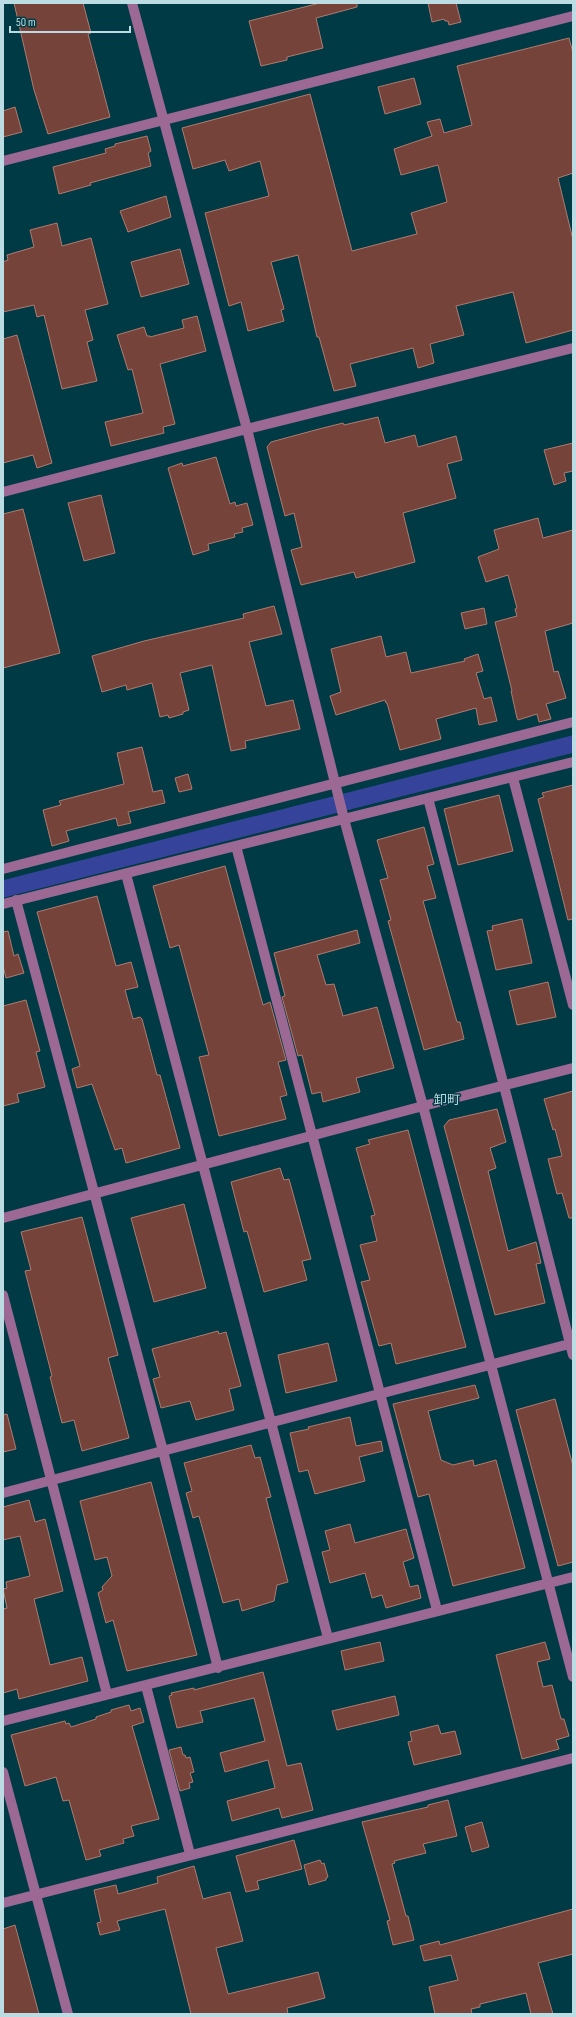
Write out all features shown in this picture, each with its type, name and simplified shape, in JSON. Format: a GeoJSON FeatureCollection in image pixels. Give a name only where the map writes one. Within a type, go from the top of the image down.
{"type":"FeatureCollection","features":[{"type":"Feature","properties":{"kind":"street"},"geometry":{"type":"LineString","coordinates":[[132,3],[247,429],[343,815],[422,1106],[573,1677]]}},
{"type":"Feature","properties":{"kind":"street"},"geometry":{"type":"LineString","coordinates":[[3,161],[573,16]]}},
{"type":"Feature","properties":{"kind":"street"},"geometry":{"type":"LineString","coordinates":[[3,492],[247,429],[573,348]]}},
{"type":"Feature","properties":{"kind":"street"},"geometry":{"type":"LineString","coordinates":[[3,868],[337,788],[573,722]]}},
{"type":"Feature","properties":{"kind":"street"},"geometry":{"type":"LineString","coordinates":[[3,904],[236,846],[343,815],[428,798],[573,762]]}},
{"type":"Feature","properties":{"kind":"street"},"geometry":{"type":"LineString","coordinates":[[513,778],[573,1005]]}},
{"type":"Feature","properties":{"kind":"street"},"geometry":{"type":"LineString","coordinates":[[428,798],[573,1355]]}},
{"type":"Feature","properties":{"kind":"street"},"geometry":{"type":"LineString","coordinates":[[236,846],[311,1136],[437,1610]]}},
{"type":"Feature","properties":{"kind":"street"},"geometry":{"type":"LineString","coordinates":[[126,874],[204,1164],[328,1638]]}},
{"type":"Feature","properties":{"kind":"street"},"geometry":{"type":"LineString","coordinates":[[16,900],[163,1451],[218,1668]]}},
{"type":"Feature","properties":{"kind":"street"},"geometry":{"type":"LineString","coordinates":[[3,1218],[422,1106],[573,1068]]}},
{"type":"Feature","properties":{"kind":"street"},"geometry":{"type":"LineString","coordinates":[[3,1295],[107,1694]]}},
{"type":"Feature","properties":{"kind":"street"},"geometry":{"type":"LineString","coordinates":[[3,1492],[163,1451],[489,1363],[571,1343]]}},
{"type":"Feature","properties":{"kind":"street"},"geometry":{"type":"LineString","coordinates":[[3,1721],[107,1694],[218,1668],[437,1610],[573,1577]]}},
{"type":"Feature","properties":{"kind":"street"},"geometry":{"type":"LineString","coordinates":[[146,1686],[190,1854]]}},
{"type":"Feature","properties":{"kind":"street"},"geometry":{"type":"LineString","coordinates":[[3,1903],[190,1854],[573,1758]]}},
{"type":"Feature","properties":{"kind":"street"},"geometry":{"type":"LineString","coordinates":[[3,1772],[68,2014]]}},
{"type":"Feature","properties":{"kind":"building"},"geometry":{"type":"Polygon","coordinates":[[[14,3],[83,3],[91,33],[88,34],[110,117],[48,134],[34,90],[14,3]]]}},
{"type":"Feature","properties":{"kind":"building"},"geometry":{"type":"Polygon","coordinates":[[[320,3],[357,3],[357,7],[316,18],[323,48],[287,57],[287,60],[261,66],[249,21],[320,3]]]}},
{"type":"Feature","properties":{"kind":"building"},"geometry":{"type":"Polygon","coordinates":[[[428,3],[456,3],[461,22],[449,25],[448,21],[445,21],[444,19],[432,22],[428,3]]]}},
{"type":"Feature","properties":{"kind":"building"},"geometry":{"type":"Polygon","coordinates":[[[569,38],[573,53],[573,173],[558,178],[573,240],[573,330],[526,343],[513,292],[456,306],[464,335],[430,344],[434,363],[418,368],[413,348],[350,364],[356,386],[334,391],[319,337],[317,337],[298,255],[271,262],[284,309],[281,310],[284,321],[248,331],[241,302],[229,306],[205,213],[269,196],[260,161],[229,171],[225,160],[193,169],[182,128],[310,94],[352,251],[417,234],[411,213],[447,202],[438,165],[401,175],[394,149],[432,136],[427,122],[440,119],[444,133],[472,125],[457,66],[569,38]]]}},
{"type":"Feature","properties":{"kind":"building"},"geometry":{"type":"Polygon","coordinates":[[[414,78],[421,104],[385,114],[378,87],[414,78]]]}},
{"type":"Feature","properties":{"kind":"building"},"geometry":{"type":"Polygon","coordinates":[[[15,107],[22,132],[3,137],[3,111],[15,107]]]}},
{"type":"Feature","properties":{"kind":"building"},"geometry":{"type":"Polygon","coordinates":[[[147,136],[151,151],[148,153],[151,166],[90,183],[91,185],[59,194],[53,167],[106,153],[105,149],[115,146],[115,144],[147,136]]]}},
{"type":"Feature","properties":{"kind":"building"},"geometry":{"type":"Polygon","coordinates":[[[166,196],[171,217],[128,232],[120,211],[166,196]]]}},
{"type":"Feature","properties":{"kind":"building"},"geometry":{"type":"Polygon","coordinates":[[[57,223],[62,246],[91,238],[108,304],[85,310],[93,340],[87,342],[97,381],[62,389],[44,315],[37,317],[34,305],[3,312],[3,262],[8,260],[7,255],[34,247],[30,230],[57,223]]]}},
{"type":"Feature","properties":{"kind":"building"},"geometry":{"type":"Polygon","coordinates":[[[180,249],[189,284],[141,297],[131,262],[180,249]]]}},
{"type":"Feature","properties":{"kind":"building"},"geometry":{"type":"Polygon","coordinates":[[[197,316],[206,351],[160,364],[175,424],[163,427],[164,433],[111,446],[105,422],[143,413],[132,369],[128,370],[117,335],[144,327],[147,336],[150,337],[184,328],[182,320],[197,316]]]}},
{"type":"Feature","properties":{"kind":"building"},"geometry":{"type":"Polygon","coordinates":[[[17,335],[52,463],[37,468],[33,455],[3,463],[3,339],[17,335]]]}},
{"type":"Feature","properties":{"kind":"building"},"geometry":{"type":"Polygon","coordinates":[[[378,417],[385,443],[415,435],[418,447],[456,436],[462,460],[447,464],[456,498],[403,513],[415,562],[356,578],[354,572],[301,585],[291,550],[302,547],[294,513],[285,516],[267,447],[271,442],[319,429],[378,417]]]}},
{"type":"Feature","properties":{"kind":"building"},"geometry":{"type":"Polygon","coordinates":[[[573,443],[573,471],[564,473],[566,481],[554,485],[544,450],[573,443]]]}},
{"type":"Feature","properties":{"kind":"building"},"geometry":{"type":"Polygon","coordinates":[[[216,457],[230,504],[235,502],[236,506],[247,503],[253,525],[242,528],[243,532],[234,534],[235,537],[208,544],[209,550],[193,555],[168,468],[182,463],[183,466],[216,457]]]}},
{"type":"Feature","properties":{"kind":"building"},"geometry":{"type":"Polygon","coordinates":[[[101,495],[115,553],[84,561],[68,503],[101,495]]]}},
{"type":"Feature","properties":{"kind":"building"},"geometry":{"type":"Polygon","coordinates":[[[23,509],[60,653],[3,668],[3,514],[23,509]]]}},
{"type":"Feature","properties":{"kind":"building"},"geometry":{"type":"Polygon","coordinates":[[[538,518],[543,538],[573,530],[573,623],[545,631],[554,672],[558,671],[566,698],[546,704],[551,719],[539,722],[537,714],[518,720],[517,718],[495,622],[517,616],[515,609],[517,608],[508,575],[486,582],[478,557],[499,549],[494,530],[538,518]]]}},
{"type":"Feature","properties":{"kind":"building"},"geometry":{"type":"Polygon","coordinates":[[[274,606],[282,634],[249,642],[266,706],[293,700],[300,729],[245,741],[246,748],[231,751],[212,665],[180,673],[189,710],[183,712],[183,714],[169,718],[168,715],[160,717],[152,683],[127,690],[126,685],[102,692],[92,656],[144,641],[244,618],[243,614],[274,606]]]}},
{"type":"Feature","properties":{"kind":"building"},"geometry":{"type":"Polygon","coordinates":[[[484,608],[487,624],[465,629],[461,613],[484,608]]]}},
{"type":"Feature","properties":{"kind":"building"},"geometry":{"type":"Polygon","coordinates":[[[381,636],[386,657],[406,652],[411,673],[465,661],[464,659],[478,654],[483,671],[476,673],[484,699],[491,697],[497,721],[479,725],[476,708],[436,719],[441,739],[400,750],[385,700],[336,715],[330,696],[341,692],[331,649],[381,636]]]}},
{"type":"Feature","properties":{"kind":"building"},"geometry":{"type":"Polygon","coordinates":[[[142,747],[153,792],[162,790],[165,803],[128,812],[131,823],[118,826],[116,818],[66,831],[69,841],[52,846],[43,810],[61,805],[59,801],[124,784],[117,753],[142,747]]]}},
{"type":"Feature","properties":{"kind":"building"},"geometry":{"type":"Polygon","coordinates":[[[188,774],[192,789],[179,792],[175,778],[188,774]]]}},
{"type":"Feature","properties":{"kind":"building"},"geometry":{"type":"Polygon","coordinates":[[[573,785],[573,919],[568,920],[538,799],[544,797],[542,793],[573,785]]]}},
{"type":"Feature","properties":{"kind":"building"},"geometry":{"type":"Polygon","coordinates":[[[499,795],[513,851],[458,865],[444,809],[499,795]]]}},
{"type":"Feature","properties":{"kind":"building"},"geometry":{"type":"Polygon","coordinates":[[[424,827],[434,864],[427,866],[436,898],[423,901],[457,1022],[460,1022],[464,1039],[424,1050],[388,921],[391,920],[380,880],[388,878],[377,840],[424,827]]]}},
{"type":"Feature","properties":{"kind":"building"},"geometry":{"type":"Polygon","coordinates":[[[225,866],[263,1005],[270,1002],[286,1060],[278,1062],[287,1095],[280,1097],[286,1119],[219,1136],[199,1057],[209,1055],[179,945],[170,948],[153,886],[225,866]]]}},
{"type":"Feature","properties":{"kind":"building"},"geometry":{"type":"Polygon","coordinates":[[[97,896],[116,966],[131,962],[138,987],[125,990],[133,1019],[140,1017],[142,1019],[157,1075],[160,1075],[180,1148],[126,1163],[122,1148],[115,1150],[92,1084],[77,1088],[72,1069],[80,1066],[37,912],[97,896]]]}},
{"type":"Feature","properties":{"kind":"building"},"geometry":{"type":"Polygon","coordinates":[[[522,919],[532,963],[496,970],[487,931],[493,930],[492,926],[522,919]]]}},
{"type":"Feature","properties":{"kind":"building"},"geometry":{"type":"Polygon","coordinates":[[[357,930],[360,943],[317,955],[326,985],[334,984],[343,1016],[377,1007],[394,1068],[356,1078],[360,1092],[323,1102],[321,1092],[312,1094],[302,1055],[298,1056],[282,997],[285,996],[274,953],[357,930]]]}},
{"type":"Feature","properties":{"kind":"building"},"geometry":{"type":"Polygon","coordinates":[[[8,931],[14,956],[18,954],[24,973],[6,978],[3,966],[3,932],[8,931]]]}},
{"type":"Feature","properties":{"kind":"building"},"geometry":{"type":"Polygon","coordinates":[[[548,982],[556,1017],[517,1025],[509,991],[548,982]]]}},
{"type":"Feature","properties":{"kind":"building"},"geometry":{"type":"Polygon","coordinates":[[[26,1000],[40,1051],[36,1052],[45,1087],[17,1094],[19,1102],[3,1106],[3,1006],[26,1000]]]}},
{"type":"Feature","properties":{"kind":"building"},"geometry":{"type":"Polygon","coordinates":[[[573,1091],[573,1218],[569,1218],[562,1193],[557,1194],[548,1159],[562,1156],[555,1129],[553,1130],[544,1099],[573,1091]]]}},
{"type":"Feature","properties":{"kind":"building"},"geometry":{"type":"Polygon","coordinates":[[[497,1109],[506,1142],[490,1148],[496,1168],[488,1171],[508,1251],[536,1242],[541,1263],[536,1264],[545,1303],[495,1315],[444,1126],[449,1120],[497,1109]]]}},
{"type":"Feature","properties":{"kind":"building"},"geometry":{"type":"Polygon","coordinates":[[[408,1130],[466,1347],[396,1364],[391,1343],[379,1346],[361,1282],[370,1280],[360,1245],[377,1241],[371,1216],[375,1215],[356,1148],[370,1144],[368,1140],[408,1130]]]}},
{"type":"Feature","properties":{"kind":"building"},"geometry":{"type":"Polygon","coordinates":[[[280,1168],[284,1180],[289,1179],[311,1259],[302,1261],[307,1280],[264,1292],[247,1231],[244,1232],[231,1182],[280,1168]]]}},
{"type":"Feature","properties":{"kind":"building"},"geometry":{"type":"Polygon","coordinates":[[[184,1204],[206,1288],[154,1302],[131,1218],[184,1204]]]}},
{"type":"Feature","properties":{"kind":"building"},"geometry":{"type":"Polygon","coordinates":[[[82,1217],[118,1355],[108,1358],[129,1438],[82,1451],[74,1420],[62,1423],[50,1377],[52,1376],[25,1271],[31,1270],[21,1232],[82,1217]]]}},
{"type":"Feature","properties":{"kind":"building"},"geometry":{"type":"Polygon","coordinates":[[[218,1331],[219,1334],[226,1332],[241,1386],[229,1389],[234,1410],[196,1420],[190,1401],[161,1408],[153,1379],[160,1377],[152,1349],[218,1331]]]}},
{"type":"Feature","properties":{"kind":"building"},"geometry":{"type":"Polygon","coordinates":[[[328,1343],[337,1381],[286,1393],[278,1355],[328,1343]]]}},
{"type":"Feature","properties":{"kind":"building"},"geometry":{"type":"Polygon","coordinates":[[[475,1385],[479,1398],[428,1411],[441,1460],[453,1465],[473,1460],[474,1466],[496,1460],[525,1568],[453,1586],[429,1494],[418,1497],[393,1404],[475,1385]]]}},
{"type":"Feature","properties":{"kind":"building"},"geometry":{"type":"Polygon","coordinates":[[[555,1399],[573,1466],[573,1562],[558,1566],[516,1410],[555,1399]]]}},
{"type":"Feature","properties":{"kind":"building"},"geometry":{"type":"Polygon","coordinates":[[[7,1414],[16,1449],[3,1452],[3,1415],[7,1414]]]}},
{"type":"Feature","properties":{"kind":"building"},"geometry":{"type":"Polygon","coordinates":[[[350,1417],[356,1446],[381,1441],[383,1451],[359,1457],[365,1481],[315,1494],[308,1470],[299,1472],[290,1433],[350,1417]]]}},
{"type":"Feature","properties":{"kind":"building"},"geometry":{"type":"Polygon","coordinates":[[[251,1445],[255,1458],[260,1457],[271,1497],[266,1498],[288,1582],[277,1585],[274,1601],[242,1611],[239,1599],[223,1603],[199,1516],[193,1518],[186,1493],[192,1491],[184,1463],[251,1445]]]}},
{"type":"Feature","properties":{"kind":"building"},"geometry":{"type":"Polygon","coordinates":[[[151,1482],[197,1655],[127,1671],[113,1620],[106,1623],[98,1593],[103,1590],[102,1587],[112,1576],[107,1557],[95,1560],[80,1501],[151,1482]]]}},
{"type":"Feature","properties":{"kind":"building"},"geometry":{"type":"Polygon","coordinates":[[[29,1500],[35,1522],[45,1519],[63,1591],[34,1599],[50,1665],[82,1657],[88,1681],[19,1699],[17,1689],[3,1693],[3,1609],[7,1608],[3,1589],[7,1588],[6,1582],[30,1576],[20,1536],[3,1540],[3,1507],[29,1500]]]}},
{"type":"Feature","properties":{"kind":"building"},"geometry":{"type":"Polygon","coordinates":[[[350,1524],[355,1543],[406,1529],[414,1558],[403,1562],[410,1587],[418,1585],[421,1598],[386,1608],[382,1595],[372,1598],[365,1573],[330,1583],[322,1552],[330,1550],[325,1531],[350,1524]]]}},
{"type":"Feature","properties":{"kind":"building"},"geometry":{"type":"Polygon","coordinates":[[[380,1642],[384,1661],[345,1670],[341,1651],[380,1642]]]}},
{"type":"Feature","properties":{"kind":"building"},"geometry":{"type":"Polygon","coordinates":[[[545,1642],[550,1659],[537,1662],[543,1687],[552,1685],[561,1719],[564,1719],[569,1736],[556,1740],[559,1749],[522,1759],[496,1655],[545,1642]]]}},
{"type":"Feature","properties":{"kind":"building"},"geometry":{"type":"Polygon","coordinates":[[[263,1672],[287,1766],[301,1763],[313,1810],[282,1818],[279,1808],[232,1821],[227,1801],[275,1788],[268,1760],[225,1772],[220,1753],[265,1741],[254,1698],[200,1711],[203,1722],[177,1728],[169,1696],[172,1695],[171,1693],[194,1688],[194,1690],[263,1672]]]}},
{"type":"Feature","properties":{"kind":"building"},"geometry":{"type":"Polygon","coordinates":[[[395,1696],[399,1715],[337,1730],[332,1711],[395,1696]]]}},
{"type":"Feature","properties":{"kind":"building"},"geometry":{"type":"Polygon","coordinates":[[[129,1705],[131,1711],[140,1708],[144,1722],[132,1726],[159,1819],[131,1826],[134,1836],[123,1839],[124,1843],[99,1850],[101,1856],[86,1860],[69,1800],[63,1801],[56,1777],[25,1786],[11,1735],[65,1721],[66,1724],[69,1723],[71,1727],[96,1719],[96,1717],[111,1712],[111,1710],[129,1705]]]}},
{"type":"Feature","properties":{"kind":"building"},"geometry":{"type":"Polygon","coordinates":[[[438,1725],[441,1734],[455,1731],[461,1754],[414,1765],[408,1742],[412,1741],[410,1732],[438,1725]]]}},
{"type":"Feature","properties":{"kind":"building"},"geometry":{"type":"Polygon","coordinates":[[[181,1747],[183,1755],[185,1755],[186,1758],[190,1757],[194,1772],[190,1773],[193,1782],[189,1783],[190,1788],[180,1791],[169,1750],[181,1747]]]}},
{"type":"Feature","properties":{"kind":"building"},"geometry":{"type":"Polygon","coordinates":[[[448,1800],[457,1836],[423,1844],[426,1853],[394,1861],[395,1863],[392,1864],[414,1940],[393,1945],[387,1921],[390,1920],[362,1822],[428,1807],[428,1805],[448,1800]]]}},
{"type":"Feature","properties":{"kind":"building"},"geometry":{"type":"Polygon","coordinates":[[[482,1822],[489,1847],[472,1852],[465,1827],[482,1822]]]}},
{"type":"Feature","properties":{"kind":"building"},"geometry":{"type":"Polygon","coordinates":[[[294,1840],[302,1869],[257,1881],[259,1889],[246,1892],[236,1856],[294,1840]]]}},
{"type":"Feature","properties":{"kind":"building"},"geometry":{"type":"Polygon","coordinates":[[[320,1860],[322,1864],[324,1863],[328,1877],[326,1880],[309,1885],[304,1865],[320,1860]]]}},
{"type":"Feature","properties":{"kind":"building"},"geometry":{"type":"Polygon","coordinates":[[[194,1866],[203,1899],[230,1892],[243,1941],[216,1948],[228,1994],[318,1972],[325,1998],[287,2008],[288,2014],[191,2014],[165,1909],[117,1921],[120,1930],[100,1935],[97,1923],[101,1922],[94,1890],[116,1885],[118,1894],[158,1883],[157,1877],[194,1866]]]}},
{"type":"Feature","properties":{"kind":"building"},"geometry":{"type":"Polygon","coordinates":[[[573,1909],[573,1954],[538,1963],[553,2014],[531,2014],[526,1993],[480,2004],[480,2007],[471,2009],[472,2014],[435,2014],[429,1987],[458,1980],[451,1955],[424,1961],[420,1946],[439,1941],[440,1945],[573,1909]]]}},
{"type":"Feature","properties":{"kind":"building"},"geometry":{"type":"Polygon","coordinates":[[[15,1925],[39,2014],[3,2014],[3,1929],[15,1925]]]}},
{"type":"Feature","properties":{"kind":"waterway"},"geometry":{"type":"LineString","coordinates":[[3,889],[573,744]]}},
{"type":"Feature","properties":{"kind":"district","name":"卸町"},"geometry":{"type":"Point","coordinates":[447,1100]}}]}
